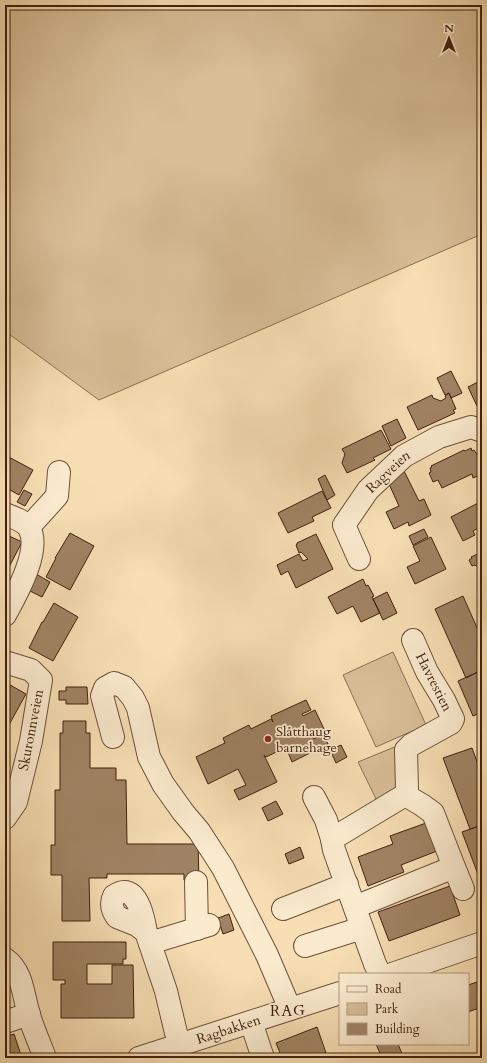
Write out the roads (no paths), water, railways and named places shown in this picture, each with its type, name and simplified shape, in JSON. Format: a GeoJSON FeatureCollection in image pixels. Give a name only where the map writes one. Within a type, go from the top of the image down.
{"type":"FeatureCollection","features":[{"type":"Feature","properties":{"kind":"street","name":"Ragveien"},"geometry":{"type":"LineString","coordinates":[[359,559],[344,525],[368,490],[404,456],[438,437],[471,427],[482,431]]}},
{"type":"Feature","properties":{"kind":"street"},"geometry":{"type":"LineString","coordinates":[[29,527],[57,496],[59,472]]}},
{"type":"Feature","properties":{"kind":"street"},"geometry":{"type":"LineString","coordinates":[[5,514],[29,527],[34,542],[31,559],[5,615]]}},
{"type":"Feature","properties":{"kind":"street","name":"Havrestien"},"geometry":{"type":"LineString","coordinates":[[405,795],[407,788],[406,750],[412,745],[448,726],[453,719],[444,700],[424,666],[413,640]]}},
{"type":"Feature","properties":{"kind":"street","name":"Skuronnveien"},"geometry":{"type":"LineString","coordinates":[[5,662],[31,670],[41,680],[31,741],[12,786],[16,802],[5,818]]}},
{"type":"Feature","properties":{"kind":"street"},"geometry":{"type":"LineString","coordinates":[[113,737],[102,696],[105,688],[114,683],[124,687],[133,698],[138,708],[149,757],[163,784],[199,831],[223,868],[267,955],[290,1009]]}},
{"type":"Feature","properties":{"kind":"street"},"geometry":{"type":"LineString","coordinates":[[332,839],[405,795],[433,813],[463,889]]}},
{"type":"Feature","properties":{"kind":"street"},"geometry":{"type":"LineString","coordinates":[[314,797],[326,820],[334,850],[380,973]]}},
{"type":"Feature","properties":{"kind":"street"},"geometry":{"type":"LineString","coordinates":[[355,907],[454,868]]}},
{"type":"Feature","properties":{"kind":"street"},"geometry":{"type":"LineString","coordinates":[[181,1045],[176,1033],[166,991],[148,938],[203,927],[196,882]]}},
{"type":"Feature","properties":{"kind":"street"},"geometry":{"type":"LineString","coordinates":[[282,909],[346,884]]}},
{"type":"Feature","properties":{"kind":"street"},"geometry":{"type":"LineString","coordinates":[[305,946],[362,928]]}},
{"type":"Feature","properties":{"kind":"street"},"geometry":{"type":"LineString","coordinates":[[395,973],[482,943]]}},
{"type":"Feature","properties":{"kind":"street"},"geometry":{"type":"LineString","coordinates":[[5,959],[11,964],[20,978],[29,1014],[45,1058]]}},
{"type":"Feature","properties":{"kind":"street","name":"Ragbakken"},"geometry":{"type":"LineString","coordinates":[[139,1058],[339,993]]}},
{"type":"Feature","properties":{"kind":"street"},"geometry":{"type":"LineString","coordinates":[[5,1022],[29,1014]]}},
{"type":"Feature","properties":{"kind":"street"},"geometry":{"type":"LineString","coordinates":[[251,1022],[263,1058]]}},
{"type":"Feature","properties":{"kind":"place","name":"Slåtthaug barnehage"},"geometry":{"type":"Point","coordinates":[268,739]}},
{"type":"Feature","properties":{"kind":"district","name":"RAG"},"geometry":{"type":"Point","coordinates":[288,1011]}}]}
